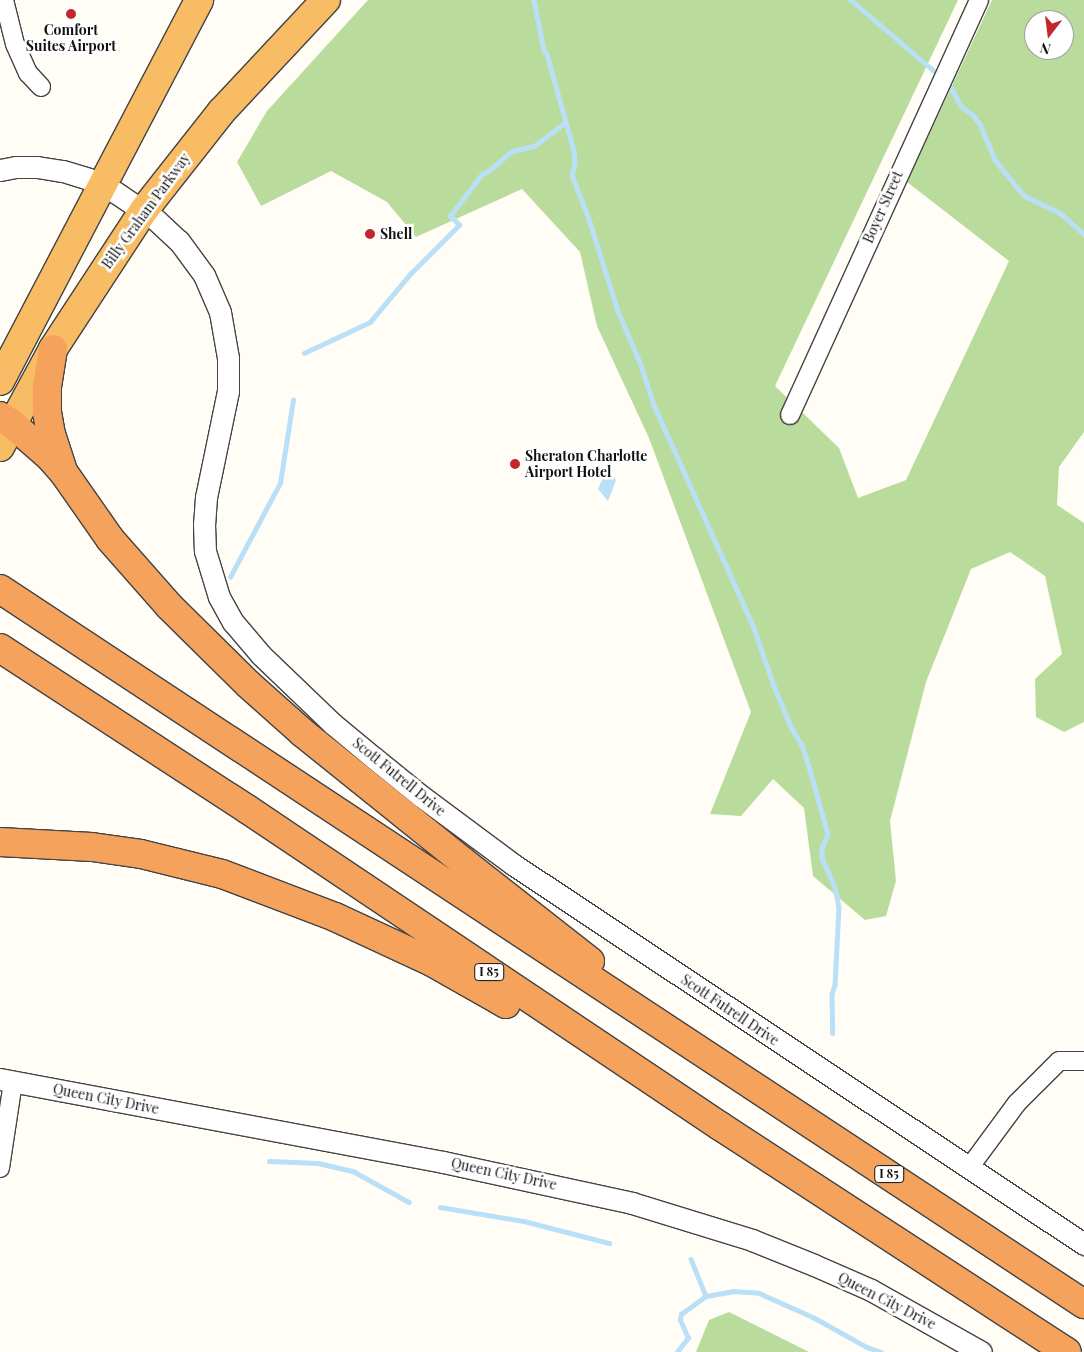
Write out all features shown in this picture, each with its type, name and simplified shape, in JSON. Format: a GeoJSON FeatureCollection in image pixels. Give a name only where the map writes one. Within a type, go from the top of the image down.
{"type":"FeatureCollection","features":[{"type":"Feature","properties":{"kind":"highway"},"geometry":{"type":"LineString","coordinates":[[0,380],[100,185],[165,68],[199,0]]}},
{"type":"Feature","properties":{"kind":"highway","name":"Billy Graham Parkway"},"geometry":{"type":"LineString","coordinates":[[0,448],[6,420],[144,210],[222,110],[326,0]]}},
{"type":"Feature","properties":{"kind":"highway"},"geometry":{"type":"LineString","coordinates":[[53,349],[47,388],[47,412],[51,434],[64,473]]}},
{"type":"Feature","properties":{"kind":"highway"},"geometry":{"type":"LineString","coordinates":[[6,420],[64,473],[110,539],[169,606],[248,684],[303,732],[461,860],[566,940],[692,1047]]}},
{"type":"Feature","properties":{"kind":"highway","name":"I 85"},"geometry":{"type":"LineString","coordinates":[[0,589],[1084,1304]]}},
{"type":"Feature","properties":{"kind":"highway","name":"I 85"},"geometry":{"type":"LineString","coordinates":[[0,648],[247,809],[720,1126],[1067,1352]]}},
{"type":"Feature","properties":{"kind":"highway"},"geometry":{"type":"LineString","coordinates":[[0,842],[66,845],[141,854],[194,866],[273,892],[335,917],[432,962],[720,1126]]}},
{"type":"Feature","properties":{"kind":"street"},"geometry":{"type":"LineString","coordinates":[[4,0],[14,44],[28,73],[41,87]]}},
{"type":"Feature","properties":{"kind":"street","name":"Boyer Street"},"geometry":{"type":"LineString","coordinates":[[790,416],[979,0]]}},
{"type":"Feature","properties":{"kind":"street","name":"Scott Futrell Drive"},"geometry":{"type":"LineString","coordinates":[[0,170],[16,167],[46,168],[64,171],[100,185],[144,210],[179,241],[204,275],[220,312],[228,358],[228,391],[206,497],[204,524],[210,571],[219,597],[241,633],[292,685],[420,796],[514,865],[1084,1244]]}},
{"type":"Feature","properties":{"kind":"street"},"geometry":{"type":"LineString","coordinates":[[969,1168],[1017,1104],[1059,1061],[1084,1061]]}},
{"type":"Feature","properties":{"kind":"street"},"geometry":{"type":"LineString","coordinates":[[0,1168],[6,1080]]}},
{"type":"Feature","properties":{"kind":"street","name":"Queen City Drive"},"geometry":{"type":"LineString","coordinates":[[6,1080],[443,1162],[632,1203],[752,1240],[814,1265],[871,1290],[981,1352]]}},
{"type":"Feature","properties":{"kind":"green space"},"geometry":{"type":"Polygon","coordinates":[[[368,0],[958,0],[775,386],[839,448],[858,498],[906,480],[1009,261],[907,182],[992,0],[1084,0],[1084,432],[1059,467],[1057,505],[1084,523],[1084,722],[1064,732],[1036,717],[1035,679],[1062,654],[1045,576],[1010,552],[971,569],[926,682],[890,821],[896,881],[886,916],[865,920],[813,876],[804,808],[773,779],[741,816],[710,814],[751,712],[649,438],[597,326],[580,252],[522,189],[416,237],[387,202],[331,171],[261,206],[237,162],[267,111],[368,0]]]}},
{"type":"Feature","properties":{"kind":"green space"},"geometry":{"type":"Polygon","coordinates":[[[729,1312],[809,1352],[696,1352],[709,1320],[729,1312]]]}},
{"type":"Feature","properties":{"kind":"water"},"geometry":{"type":"Polygon","coordinates":[[[607,473],[612,474],[616,480],[608,501],[598,489],[604,475],[607,473]]]}},
{"type":"Feature","properties":{"kind":"waterway"},"geometry":{"type":"LineString","coordinates":[[534,0],[544,50],[547,54],[574,151],[575,165],[572,175],[589,219],[618,311],[641,365],[654,405],[753,625],[774,686],[792,729],[802,745],[810,770],[828,834],[822,848],[822,858],[835,887],[839,907],[835,985],[832,994],[833,1033]]}},
{"type":"Feature","properties":{"kind":"waterway"},"geometry":{"type":"LineString","coordinates":[[851,0],[933,70]]}},
{"type":"Feature","properties":{"kind":"waterway"},"geometry":{"type":"LineString","coordinates":[[951,87],[961,106],[973,115],[980,124],[995,160],[1025,196],[1060,213],[1084,234]]}},
{"type":"Feature","properties":{"kind":"waterway"},"geometry":{"type":"LineString","coordinates":[[304,353],[370,322],[411,273],[459,225],[450,216],[482,174],[490,170],[512,151],[534,146],[564,123]]}},
{"type":"Feature","properties":{"kind":"waterway"},"geometry":{"type":"LineString","coordinates":[[230,577],[280,483],[293,400]]}},
{"type":"Feature","properties":{"kind":"waterway"},"geometry":{"type":"LineString","coordinates":[[269,1161],[318,1163],[353,1171],[409,1202]]}},
{"type":"Feature","properties":{"kind":"waterway"},"geometry":{"type":"LineString","coordinates":[[440,1207],[524,1221],[609,1243]]}},
{"type":"Feature","properties":{"kind":"waterway"},"geometry":{"type":"LineString","coordinates":[[691,1259],[706,1296]]}},
{"type":"Feature","properties":{"kind":"waterway"},"geometry":{"type":"LineString","coordinates":[[677,1352],[688,1338],[680,1320],[681,1314],[706,1296],[733,1291],[759,1293],[813,1317],[867,1347],[881,1352]]}},
{"type":"Feature","properties":{"kind":"place","name":"Comfort Suites Airport"},"geometry":{"type":"Point","coordinates":[71,14]}},
{"type":"Feature","properties":{"kind":"place","name":"Shell"},"geometry":{"type":"Point","coordinates":[370,234]}},
{"type":"Feature","properties":{"kind":"place","name":"Sheraton Charlotte Airport Hotel"},"geometry":{"type":"Point","coordinates":[515,464]}}]}
